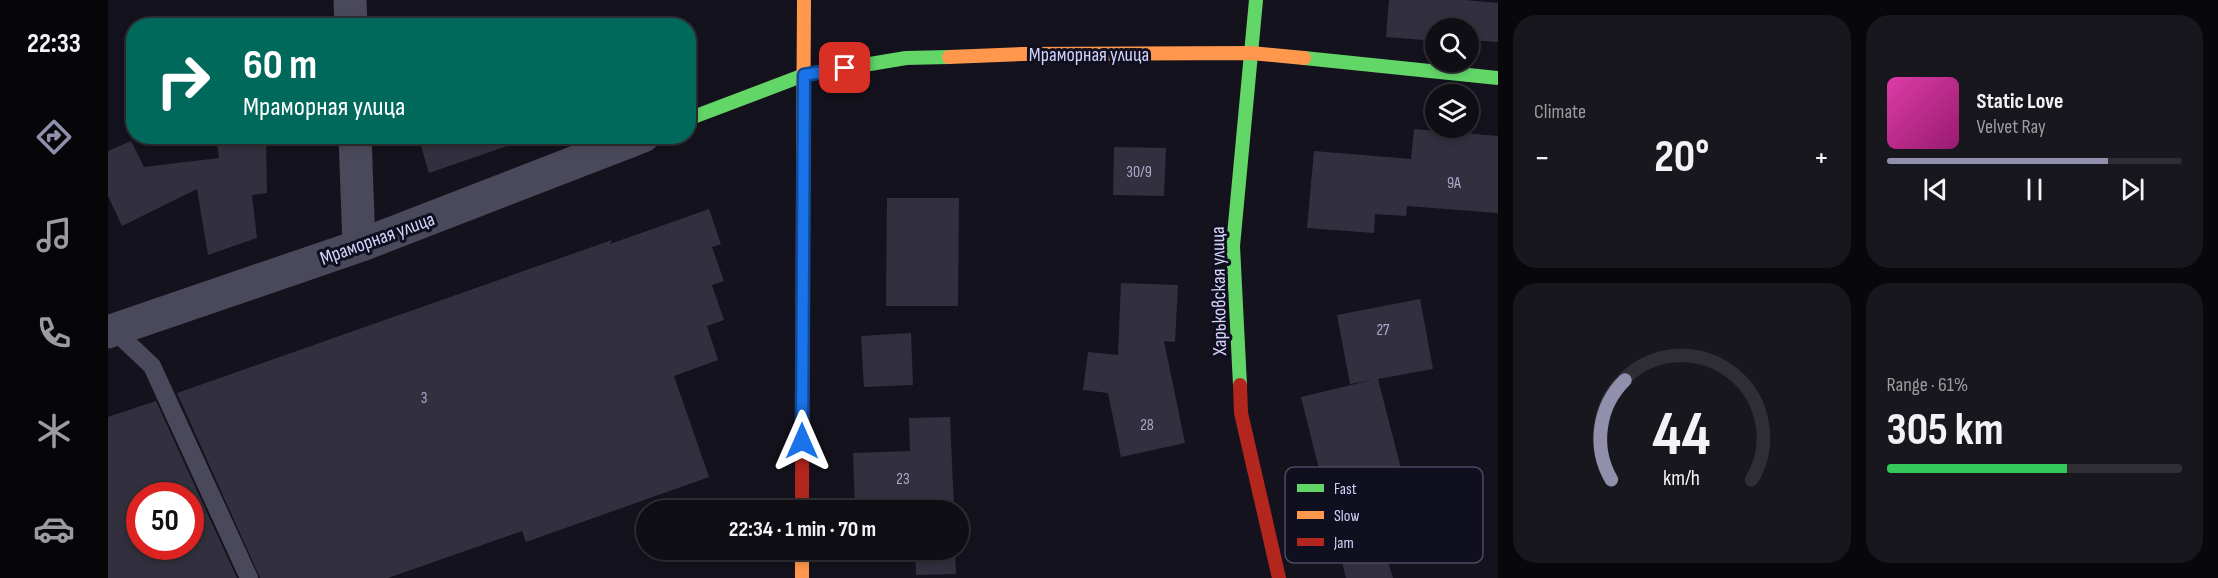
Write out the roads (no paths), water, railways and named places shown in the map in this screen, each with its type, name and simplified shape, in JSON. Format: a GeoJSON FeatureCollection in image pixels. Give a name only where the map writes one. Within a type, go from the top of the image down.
{"type":"FeatureCollection","features":[{"type":"Feature","properties":{"kind":"street"},"geometry":{"type":"LineString","coordinates":[[350,0],[351,18]]}},
{"type":"Feature","properties":{"kind":"street"},"geometry":{"type":"LineString","coordinates":[[802,500],[804,0]]}},
{"type":"Feature","properties":{"kind":"street","name":"Харьковская улица"},"geometry":{"type":"LineString","coordinates":[[1256,0],[1233,246],[1241,414],[1279,578]]}},
{"type":"Feature","properties":{"kind":"street","name":"Мраморная улица"},"geometry":{"type":"LineString","coordinates":[[696,116],[804,75],[906,58],[1022,54],[1251,52],[1498,78]]}},
{"type":"Feature","properties":{"kind":"street"},"geometry":{"type":"LineString","coordinates":[[355,144],[359,246]]}},
{"type":"Feature","properties":{"kind":"street","name":"Мраморная улица"},"geometry":{"type":"LineString","coordinates":[[110,326],[359,246],[622,144]]}},
{"type":"Feature","properties":{"kind":"street"},"geometry":{"type":"LineString","coordinates":[[802,560],[802,578]]}},
{"type":"Feature","properties":{"kind":"lane"},"geometry":{"type":"LineString","coordinates":[[110,326],[152,366],[249,578]]}}]}
